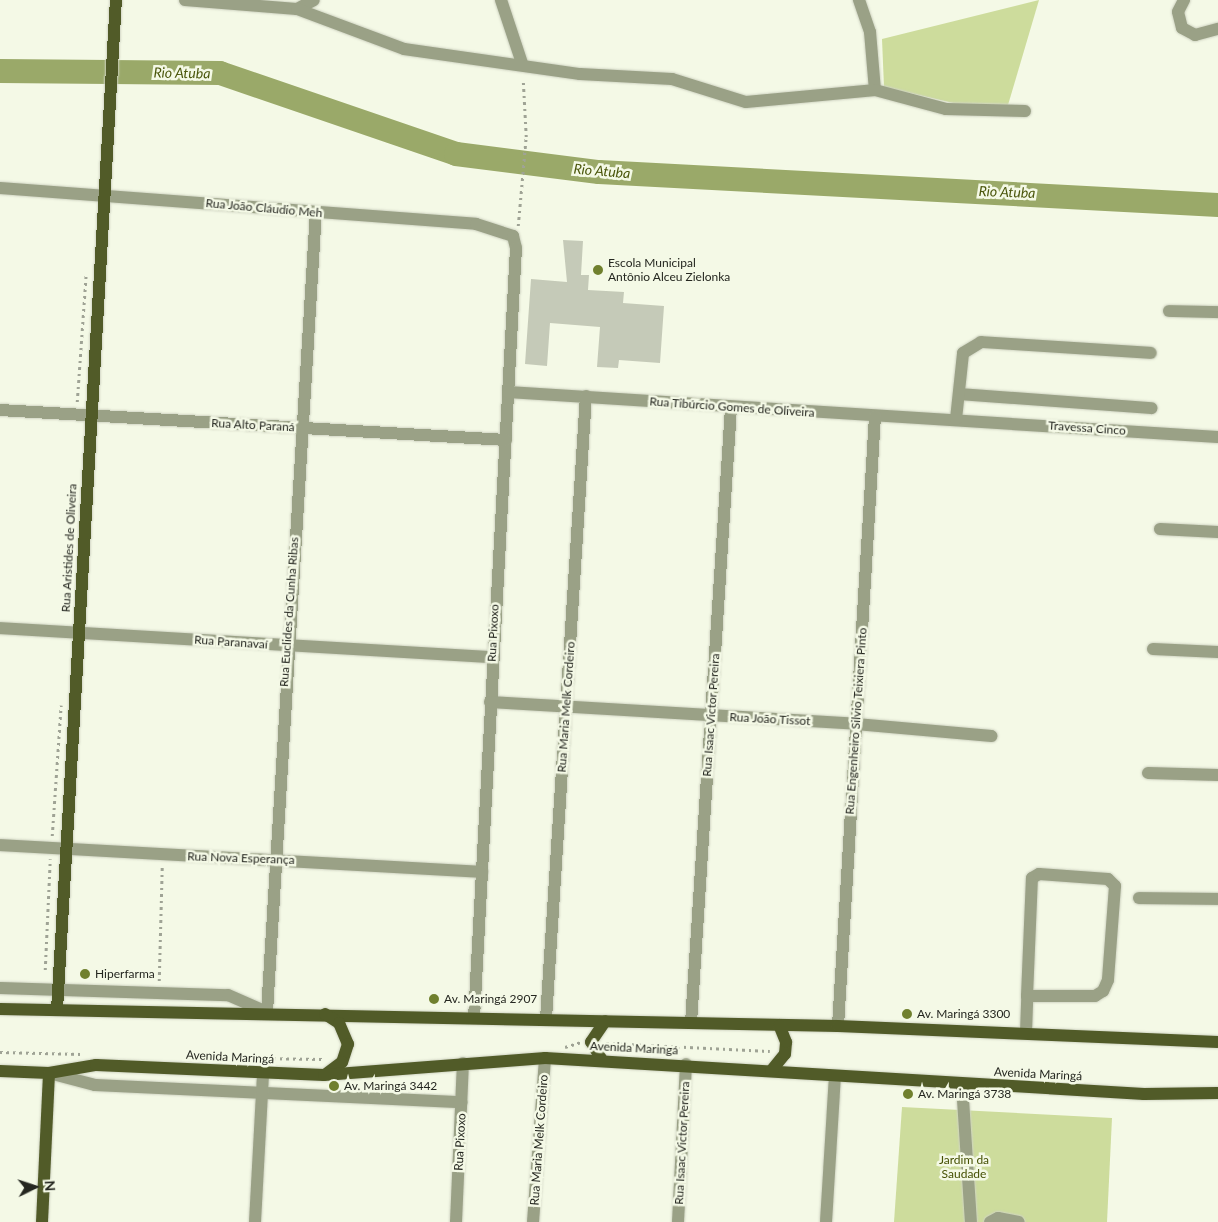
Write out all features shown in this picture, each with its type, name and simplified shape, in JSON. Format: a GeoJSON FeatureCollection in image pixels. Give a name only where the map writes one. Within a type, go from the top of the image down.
{"type":"FeatureCollection","features":[{"type":"Feature","properties":{"kind":"main road","name":"Rua Aristides de Oliveira"},"geometry":{"type":"LineString","coordinates":[[57,1010],[64,849],[90,416],[113,87],[116,0]]}},
{"type":"Feature","properties":{"kind":"main road","name":"Avenida Maringá"},"geometry":{"type":"LineString","coordinates":[[0,1009],[319,1012],[474,1018],[838,1026],[1218,1042]]}},
{"type":"Feature","properties":{"kind":"main road"},"geometry":{"type":"LineString","coordinates":[[319,1012],[339,1023],[348,1044],[342,1062],[324,1075]]}},
{"type":"Feature","properties":{"kind":"main road"},"geometry":{"type":"LineString","coordinates":[[602,1060],[591,1042],[605,1021]]}},
{"type":"Feature","properties":{"kind":"main road"},"geometry":{"type":"LineString","coordinates":[[771,1071],[785,1054],[786,1042],[779,1025]]}},
{"type":"Feature","properties":{"kind":"main road","name":"Avenida Maringá"},"geometry":{"type":"LineString","coordinates":[[0,1071],[49,1073],[96,1064],[324,1075],[545,1058],[686,1064],[834,1076],[1144,1094],[1218,1093]]}},
{"type":"Feature","properties":{"kind":"main road"},"geometry":{"type":"LineString","coordinates":[[42,1222],[49,1073]]}},
{"type":"Feature","properties":{"kind":"street"},"geometry":{"type":"LineString","coordinates":[[185,0],[297,9],[404,49],[522,62],[563,72],[672,79],[758,104],[875,90],[946,109],[1025,111]]}},
{"type":"Feature","properties":{"kind":"street"},"geometry":{"type":"LineString","coordinates":[[297,9],[314,0]]}},
{"type":"Feature","properties":{"kind":"street"},"geometry":{"type":"LineString","coordinates":[[502,0],[522,62]]}},
{"type":"Feature","properties":{"kind":"street"},"geometry":{"type":"LineString","coordinates":[[859,0],[870,32],[875,90]]}},
{"type":"Feature","properties":{"kind":"street"},"geometry":{"type":"LineString","coordinates":[[1184,0],[1178,12],[1182,28],[1195,34],[1218,29]]}},
{"type":"Feature","properties":{"kind":"street","name":"Rua João Cláudio Meh"},"geometry":{"type":"LineString","coordinates":[[0,188],[105,194],[476,224],[507,233],[516,248]]}},
{"type":"Feature","properties":{"kind":"street","name":"Rua Euclides da Cunha Ribas"},"geometry":{"type":"LineString","coordinates":[[267,1012],[274,858],[316,212]]}},
{"type":"Feature","properties":{"kind":"street","name":"Rua Pixoxo"},"geometry":{"type":"LineString","coordinates":[[474,1018],[491,657],[506,440],[516,248]]}},
{"type":"Feature","properties":{"kind":"street"},"geometry":{"type":"LineString","coordinates":[[1169,311],[1218,312]]}},
{"type":"Feature","properties":{"kind":"street"},"geometry":{"type":"LineString","coordinates":[[956,419],[963,353],[981,342],[1151,353]]}},
{"type":"Feature","properties":{"kind":"street","name":"Rua Tibúrcio Gomes de Oliveira"},"geometry":{"type":"LineString","coordinates":[[508,392],[875,416],[956,419]]}},
{"type":"Feature","properties":{"kind":"street"},"geometry":{"type":"LineString","coordinates":[[958,394],[1151,408]]}},
{"type":"Feature","properties":{"kind":"street","name":"Rua Maria Melk Cordeiro"},"geometry":{"type":"LineString","coordinates":[[546,1019],[586,396]]}},
{"type":"Feature","properties":{"kind":"street","name":"Rua Isaac Victor Pereira"},"geometry":{"type":"LineString","coordinates":[[691,1023],[731,407]]}},
{"type":"Feature","properties":{"kind":"street","name":"Rua Alto Paraná"},"geometry":{"type":"LineString","coordinates":[[0,410],[506,440]]}},
{"type":"Feature","properties":{"kind":"street","name":"Rua Engenheiro Silvio Teixiera Pinto"},"geometry":{"type":"LineString","coordinates":[[838,1026],[875,416]]}},
{"type":"Feature","properties":{"kind":"street","name":"Travessa Cinco"},"geometry":{"type":"LineString","coordinates":[[956,419],[1218,438]]}},
{"type":"Feature","properties":{"kind":"street"},"geometry":{"type":"LineString","coordinates":[[1160,529],[1218,532]]}},
{"type":"Feature","properties":{"kind":"street","name":"Rua Paranavaí"},"geometry":{"type":"LineString","coordinates":[[0,628],[491,657]]}},
{"type":"Feature","properties":{"kind":"street"},"geometry":{"type":"LineString","coordinates":[[1153,649],[1218,652]]}},
{"type":"Feature","properties":{"kind":"street","name":"Rua João Tissot"},"geometry":{"type":"LineString","coordinates":[[490,702],[566,704],[856,724],[990,736]]}},
{"type":"Feature","properties":{"kind":"street"},"geometry":{"type":"LineString","coordinates":[[1148,773],[1218,774]]}},
{"type":"Feature","properties":{"kind":"street","name":"Rua Nova Esperança"},"geometry":{"type":"LineString","coordinates":[[0,845],[162,855],[274,858],[482,872]]}},
{"type":"Feature","properties":{"kind":"street"},"geometry":{"type":"LineString","coordinates":[[1026,1033],[1027,996],[1032,878],[1039,874],[1108,879],[1115,886],[1108,980],[1103,991],[1095,996],[1027,996]]}},
{"type":"Feature","properties":{"kind":"street"},"geometry":{"type":"LineString","coordinates":[[1139,898],[1218,899]]}},
{"type":"Feature","properties":{"kind":"street","name":"Avenida Maringá"},"geometry":{"type":"LineString","coordinates":[[0,988],[228,996],[267,1012]]}},
{"type":"Feature","properties":{"kind":"street","name":"Rua Maria Melk Cordeiro"},"geometry":{"type":"LineString","coordinates":[[533,1222],[545,1058]]}},
{"type":"Feature","properties":{"kind":"street","name":"Rua Pixoxo"},"geometry":{"type":"LineString","coordinates":[[456,1222],[463,1063]]}},
{"type":"Feature","properties":{"kind":"street","name":"Rua Isaac Victor Pereira"},"geometry":{"type":"LineString","coordinates":[[678,1222],[686,1064]]}},
{"type":"Feature","properties":{"kind":"street"},"geometry":{"type":"LineString","coordinates":[[255,1222],[263,1072]]}},
{"type":"Feature","properties":{"kind":"street","name":"Avenida Maringá"},"geometry":{"type":"LineString","coordinates":[[49,1073],[95,1085],[462,1102]]}},
{"type":"Feature","properties":{"kind":"street"},"geometry":{"type":"LineString","coordinates":[[826,1222],[834,1076]]}},
{"type":"Feature","properties":{"kind":"street"},"geometry":{"type":"LineString","coordinates":[[962,1084],[972,1222]]}},
{"type":"Feature","properties":{"kind":"street"},"geometry":{"type":"LineString","coordinates":[[990,1222],[1006,1218],[1019,1222]]}},
{"type":"Feature","properties":{"kind":"path"},"geometry":{"type":"LineString","coordinates":[[520,210],[526,137],[522,62]]}},
{"type":"Feature","properties":{"kind":"path"},"geometry":{"type":"LineString","coordinates":[[77,406],[86,269]]}},
{"type":"Feature","properties":{"kind":"path"},"geometry":{"type":"LineString","coordinates":[[51,839],[61,701]]}},
{"type":"Feature","properties":{"kind":"path"},"geometry":{"type":"LineString","coordinates":[[159,993],[162,855]]}},
{"type":"Feature","properties":{"kind":"path"},"geometry":{"type":"LineString","coordinates":[[45,970],[50,860]]}},
{"type":"Feature","properties":{"kind":"path"},"geometry":{"type":"LineString","coordinates":[[602,1043],[777,1051]]}},
{"type":"Feature","properties":{"kind":"green space"},"geometry":{"type":"Polygon","coordinates":[[[1039,0],[1008,105],[962,105],[884,87],[882,39],[1039,0]]]}},
{"type":"Feature","properties":{"kind":"green space","name":"Jardim da Saudade"},"geometry":{"type":"Polygon","coordinates":[[[902,1107],[1112,1118],[1107,1222],[894,1222],[902,1107]]]}},
{"type":"Feature","properties":{"kind":"building"},"geometry":{"type":"Polygon","coordinates":[[[563,240],[583,241],[581,275],[589,275],[588,290],[624,292],[623,303],[664,306],[660,363],[619,360],[618,368],[597,367],[600,327],[550,323],[547,366],[525,364],[531,279],[567,282],[563,240]]]}},
{"type":"Feature","properties":{"kind":"waterway","name":"Rio Atuba"},"geometry":{"type":"LineString","coordinates":[[0,71],[220,73],[456,154],[599,172],[1218,205]]}},
{"type":"Feature","properties":{"kind":"place","name":"Escola Municipal Antônio Alceu Zielonka"},"geometry":{"type":"Point","coordinates":[598,270]}},
{"type":"Feature","properties":{"kind":"place","name":"Hiperfarma"},"geometry":{"type":"Point","coordinates":[85,974]}},
{"type":"Feature","properties":{"kind":"place","name":"Av. Maringá 2907"},"geometry":{"type":"Point","coordinates":[434,999]}},
{"type":"Feature","properties":{"kind":"place","name":"Av. Maringá 3300"},"geometry":{"type":"Point","coordinates":[907,1014]}},
{"type":"Feature","properties":{"kind":"place","name":"Av. Maringá 3442"},"geometry":{"type":"Point","coordinates":[334,1086]}},
{"type":"Feature","properties":{"kind":"place","name":"Av. Maringá 3738"},"geometry":{"type":"Point","coordinates":[908,1094]}}]}
